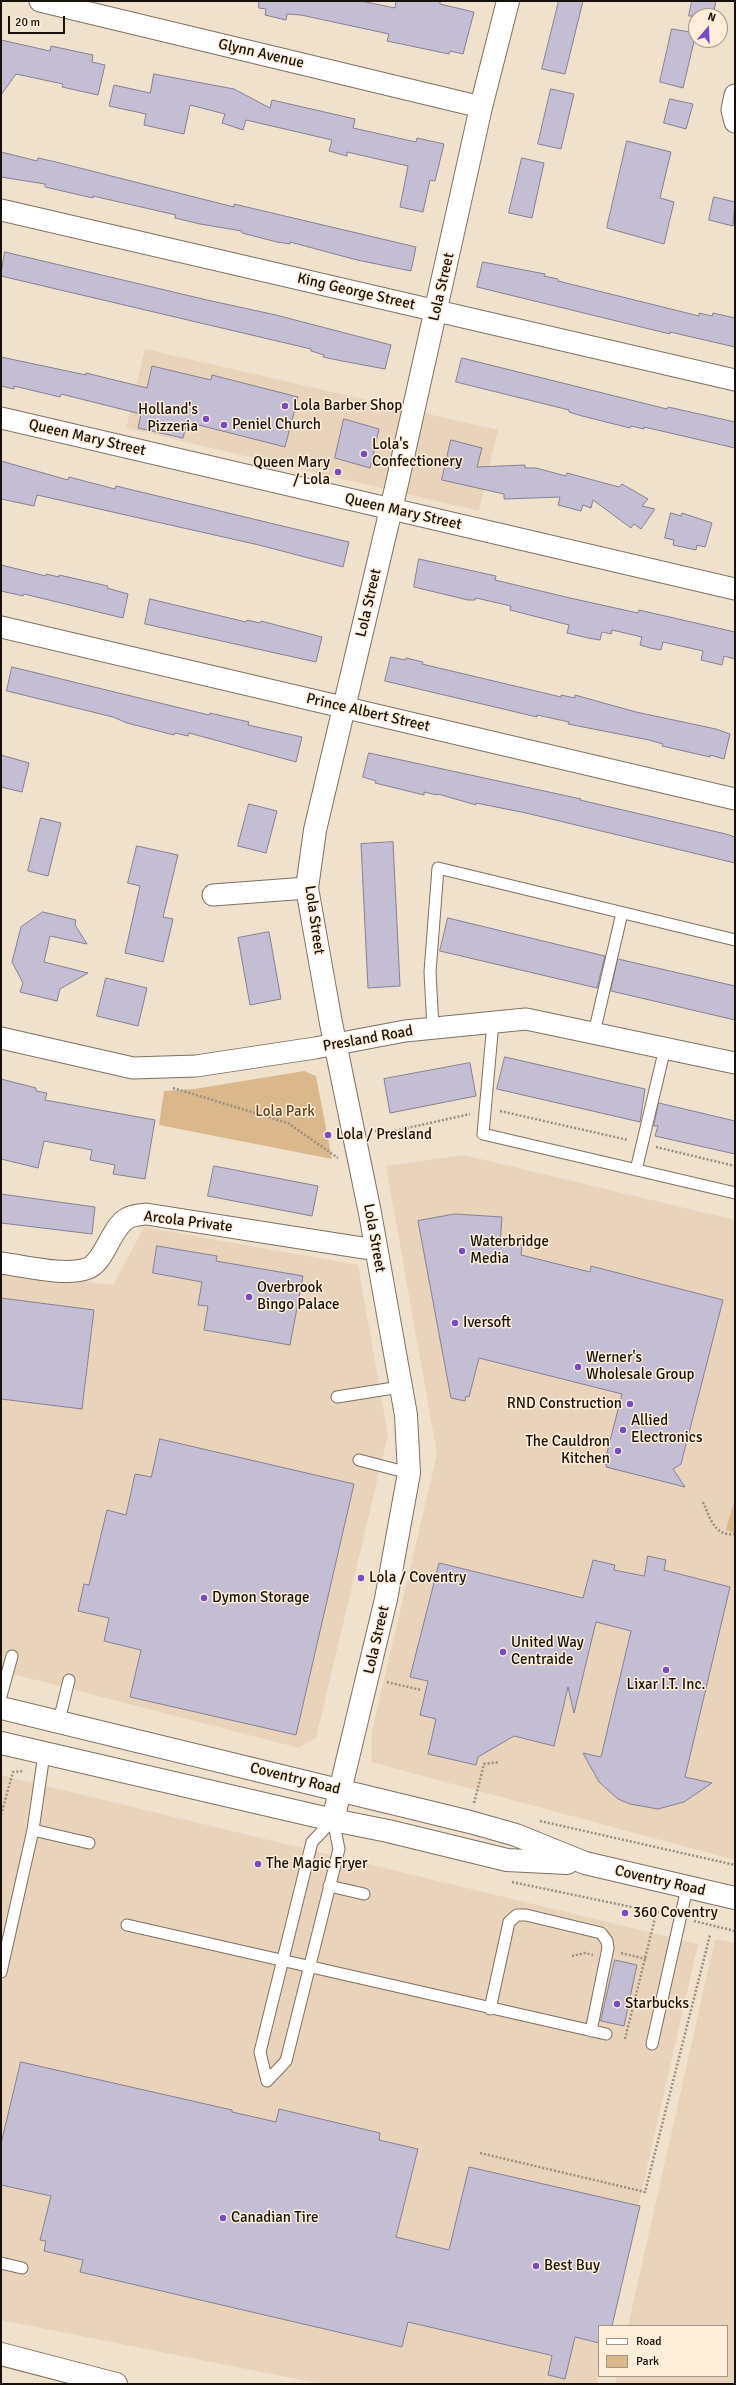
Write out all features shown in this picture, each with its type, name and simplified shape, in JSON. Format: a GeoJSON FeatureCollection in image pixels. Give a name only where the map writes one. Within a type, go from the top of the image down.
{"type":"FeatureCollection","features":[{"type":"Feature","properties":{"kind":"main road","name":"Lola Street"},"geometry":{"type":"LineString","coordinates":[[333,1820],[386,1599],[409,1473],[406,1415],[307,888],[315,830],[391,509],[481,107],[508,1]]}},
{"type":"Feature","properties":{"kind":"main road","name":"Coventry Road"},"geometry":{"type":"LineString","coordinates":[[1,1708],[470,1822],[516,1836],[585,1863],[735,1898]]}},
{"type":"Feature","properties":{"kind":"main road"},"geometry":{"type":"LineString","coordinates":[[44,1754],[58,1721]]}},
{"type":"Feature","properties":{"kind":"main road","name":"Coventry Road"},"geometry":{"type":"LineString","coordinates":[[1,1743],[333,1820],[388,1831],[506,1860],[585,1863]]}},
{"type":"Feature","properties":{"kind":"main road"},"geometry":{"type":"LineString","coordinates":[[1,2354],[116,2384]]}},
{"type":"Feature","properties":{"kind":"street","name":"Glynn Avenue"},"geometry":{"type":"LineString","coordinates":[[40,1],[481,107]]}},
{"type":"Feature","properties":{"kind":"street"},"geometry":{"type":"LineString","coordinates":[[735,95],[732,110],[735,122]]}},
{"type":"Feature","properties":{"kind":"street","name":"King George Street"},"geometry":{"type":"LineString","coordinates":[[1,210],[735,380]]}},
{"type":"Feature","properties":{"kind":"street","name":"Queen Mary Street"},"geometry":{"type":"LineString","coordinates":[[1,418],[735,589]]}},
{"type":"Feature","properties":{"kind":"street","name":"Prince Albert Street"},"geometry":{"type":"LineString","coordinates":[[1,627],[735,799]]}},
{"type":"Feature","properties":{"kind":"street"},"geometry":{"type":"LineString","coordinates":[[213,895],[307,888]]}},
{"type":"Feature","properties":{"kind":"street","name":"Presland Road"},"geometry":{"type":"LineString","coordinates":[[1,1038],[133,1068],[154,1069],[196,1066],[336,1045],[405,1031],[526,1019],[735,1063]]}},
{"type":"Feature","properties":{"kind":"street","name":"Arcola Private"},"geometry":{"type":"LineString","coordinates":[[1,1263],[70,1271],[88,1269],[100,1258],[119,1225],[127,1218],[146,1214],[376,1250]]}},
{"type":"Feature","properties":{"kind":"lane"},"geometry":{"type":"LineString","coordinates":[[433,1028],[430,972],[438,868],[735,940]]}},
{"type":"Feature","properties":{"kind":"lane"},"geometry":{"type":"LineString","coordinates":[[594,1033],[622,913]]}},
{"type":"Feature","properties":{"kind":"lane"},"geometry":{"type":"LineString","coordinates":[[493,1022],[484,1134],[735,1192]]}},
{"type":"Feature","properties":{"kind":"lane"},"geometry":{"type":"LineString","coordinates":[[636,1170],[665,1048]]}},
{"type":"Feature","properties":{"kind":"lane"},"geometry":{"type":"LineString","coordinates":[[337,1397],[400,1387]]}},
{"type":"Feature","properties":{"kind":"lane"},"geometry":{"type":"LineString","coordinates":[[359,1460],[409,1473]]}},
{"type":"Feature","properties":{"kind":"lane"},"geometry":{"type":"LineString","coordinates":[[1,1696],[12,1656]]}},
{"type":"Feature","properties":{"kind":"lane"},"geometry":{"type":"LineString","coordinates":[[58,1721],[69,1680]]}},
{"type":"Feature","properties":{"kind":"lane"},"geometry":{"type":"LineString","coordinates":[[1,1972],[33,1830],[44,1754]]}},
{"type":"Feature","properties":{"kind":"lane"},"geometry":{"type":"LineString","coordinates":[[333,1820],[339,1849],[308,1967],[286,2061],[267,2081],[260,2052],[312,1842],[333,1820]]}},
{"type":"Feature","properties":{"kind":"lane"},"geometry":{"type":"LineString","coordinates":[[33,1830],[90,1842]]}},
{"type":"Feature","properties":{"kind":"lane"},"geometry":{"type":"LineString","coordinates":[[330,1886],[364,1894]]}},
{"type":"Feature","properties":{"kind":"lane"},"geometry":{"type":"LineString","coordinates":[[652,2044],[682,1918],[687,1888]]}},
{"type":"Feature","properties":{"kind":"lane"},"geometry":{"type":"LineString","coordinates":[[490,2009],[509,1922],[517,1915],[526,1915],[601,1933],[607,1941],[608,1948],[591,2031]]}},
{"type":"Feature","properties":{"kind":"lane"},"geometry":{"type":"LineString","coordinates":[[127,1925],[283,1962],[606,2034]]}},
{"type":"Feature","properties":{"kind":"lane"},"geometry":{"type":"LineString","coordinates":[[1,2263],[22,2268]]}},
{"type":"Feature","properties":{"kind":"path"},"geometry":{"type":"LineString","coordinates":[[154,1069],[168,1086],[288,1123],[338,1158]]}},
{"type":"Feature","properties":{"kind":"path"},"geometry":{"type":"LineString","coordinates":[[372,1131],[394,1131],[485,1111],[501,1111],[735,1166]]}},
{"type":"Feature","properties":{"kind":"path"},"geometry":{"type":"LineString","coordinates":[[703,1502],[713,1525],[720,1532],[727,1535],[735,1534]]}},
{"type":"Feature","properties":{"kind":"path"},"geometry":{"type":"LineString","coordinates":[[382,1681],[422,1690]]}},
{"type":"Feature","properties":{"kind":"path"},"geometry":{"type":"LineString","coordinates":[[474,1804],[484,1764],[499,1762]]}},
{"type":"Feature","properties":{"kind":"path"},"geometry":{"type":"LineString","coordinates":[[1,1815],[13,1772]]}},
{"type":"Feature","properties":{"kind":"path"},"geometry":{"type":"LineString","coordinates":[[466,1802],[481,1806]]}},
{"type":"Feature","properties":{"kind":"path"},"geometry":{"type":"LineString","coordinates":[[538,1820],[735,1865]]}},
{"type":"Feature","properties":{"kind":"path"},"geometry":{"type":"LineString","coordinates":[[509,1882],[682,1918],[735,1931]]}},
{"type":"Feature","properties":{"kind":"path"},"geometry":{"type":"LineString","coordinates":[[625,2038],[655,1918]]}},
{"type":"Feature","properties":{"kind":"path"},"geometry":{"type":"LineString","coordinates":[[480,2153],[645,2192],[710,1935]]}},
{"type":"Feature","properties":{"kind":"shaded area"},"geometry":{"type":"Polygon","coordinates":[[[145,349],[498,430],[479,511],[126,428],[145,349]]]}},
{"type":"Feature","properties":{"kind":"shaded area"},"geometry":{"type":"Polygon","coordinates":[[[464,1155],[735,1220],[735,1497],[728,1529],[735,1533],[735,1860],[371,1762],[372,1730],[437,1454],[386,1166],[464,1155]]]}},
{"type":"Feature","properties":{"kind":"shaded area"},"geometry":{"type":"Polygon","coordinates":[[[144,1227],[358,1265],[388,1435],[316,1738],[299,1748],[1,1671],[1,1271],[113,1285],[144,1227]]]}},
{"type":"Feature","properties":{"kind":"shaded area"},"geometry":{"type":"Polygon","coordinates":[[[1,1775],[698,1944],[611,2325],[598,2325],[597,2384],[322,2384],[1,2320],[1,1775]]]}},
{"type":"Feature","properties":{"kind":"shaded area"},"geometry":{"type":"Polygon","coordinates":[[[715,1939],[735,1943],[735,2384],[615,2384],[617,2377],[728,2377],[728,2325],[628,2325],[715,1939]]]}},
{"type":"Feature","properties":{"kind":"green space","name":"Lola Park"},"geometry":{"type":"Polygon","coordinates":[[[304,1071],[316,1076],[332,1159],[159,1125],[164,1091],[194,1089],[304,1071]]]}},
{"type":"Feature","properties":{"kind":"green space"},"geometry":{"type":"Polygon","coordinates":[[[735,1498],[735,1533],[726,1530],[735,1498]]]}},
{"type":"Feature","properties":{"kind":"building"},"geometry":{"type":"Polygon","coordinates":[[[259,1],[361,1],[395,8],[396,1],[440,1],[440,4],[474,12],[463,54],[450,51],[449,54],[387,41],[389,34],[301,15],[287,14],[286,20],[265,15],[266,9],[259,8],[259,1]]]}},
{"type":"Feature","properties":{"kind":"building"},"geometry":{"type":"Polygon","coordinates":[[[559,1],[583,1],[565,74],[542,69],[559,1]]]}},
{"type":"Feature","properties":{"kind":"building"},"geometry":{"type":"Polygon","coordinates":[[[692,1],[716,1],[715,8],[691,8],[692,1]]]}},
{"type":"Feature","properties":{"kind":"building"},"geometry":{"type":"Polygon","coordinates":[[[672,29],[688,32],[688,48],[692,48],[683,88],[660,82],[672,29]]]}},
{"type":"Feature","properties":{"kind":"building"},"geometry":{"type":"Polygon","coordinates":[[[1,40],[50,51],[51,46],[93,55],[92,62],[105,65],[98,95],[62,87],[63,84],[16,74],[1,95],[1,40]]]}},
{"type":"Feature","properties":{"kind":"building"},"geometry":{"type":"Polygon","coordinates":[[[154,74],[234,89],[270,108],[272,100],[355,119],[353,128],[416,142],[417,138],[444,144],[435,181],[430,180],[423,212],[400,207],[408,166],[347,152],[347,156],[329,151],[332,140],[246,120],[243,130],[222,123],[225,114],[190,105],[184,134],[144,125],[146,114],[109,106],[114,85],[150,93],[154,74]]]}},
{"type":"Feature","properties":{"kind":"building"},"geometry":{"type":"Polygon","coordinates":[[[551,89],[574,94],[561,149],[538,144],[551,89]]]}},
{"type":"Feature","properties":{"kind":"building"},"geometry":{"type":"Polygon","coordinates":[[[670,99],[693,104],[686,129],[664,123],[670,99]]]}},
{"type":"Feature","properties":{"kind":"building"},"geometry":{"type":"Polygon","coordinates":[[[627,141],[671,152],[660,198],[674,202],[664,244],[607,228],[627,141]]]}},
{"type":"Feature","properties":{"kind":"building"},"geometry":{"type":"Polygon","coordinates":[[[1,152],[37,161],[38,158],[56,162],[234,207],[234,204],[416,247],[411,271],[357,260],[290,242],[290,244],[277,242],[242,233],[242,231],[200,224],[175,218],[176,215],[93,196],[93,198],[45,187],[45,184],[1,177],[1,152]]]}},
{"type":"Feature","properties":{"kind":"building"},"geometry":{"type":"Polygon","coordinates":[[[522,158],[544,163],[532,218],[509,213],[522,158]]]}},
{"type":"Feature","properties":{"kind":"building"},"geometry":{"type":"Polygon","coordinates":[[[714,197],[735,202],[733,226],[709,220],[714,197]]]}},
{"type":"Feature","properties":{"kind":"building"},"geometry":{"type":"Polygon","coordinates":[[[5,252],[276,315],[391,345],[385,369],[323,357],[324,355],[311,351],[311,349],[1,276],[5,252]]]}},
{"type":"Feature","properties":{"kind":"building"},"geometry":{"type":"Polygon","coordinates":[[[483,262],[545,274],[544,276],[558,279],[558,281],[699,316],[699,313],[712,316],[713,313],[735,318],[735,347],[670,332],[670,334],[477,287],[483,262]]]}},
{"type":"Feature","properties":{"kind":"building"},"geometry":{"type":"Polygon","coordinates":[[[1,357],[86,375],[86,373],[147,388],[152,366],[211,380],[212,375],[298,397],[285,447],[187,422],[183,438],[138,428],[141,414],[61,394],[60,397],[14,386],[14,389],[1,386],[1,357]]]}},
{"type":"Feature","properties":{"kind":"building"},"geometry":{"type":"Polygon","coordinates":[[[462,358],[667,409],[668,407],[735,422],[735,448],[644,427],[644,429],[631,426],[630,428],[582,416],[569,412],[569,410],[456,382],[462,358]]]}},
{"type":"Feature","properties":{"kind":"building"},"geometry":{"type":"Polygon","coordinates":[[[344,419],[379,429],[370,468],[335,458],[344,419]]]}},
{"type":"Feature","properties":{"kind":"building"},"geometry":{"type":"Polygon","coordinates":[[[451,440],[482,448],[477,467],[525,465],[525,468],[536,468],[566,476],[567,473],[619,487],[622,484],[648,499],[642,506],[655,509],[641,529],[634,524],[631,528],[593,500],[591,508],[583,505],[581,511],[558,505],[560,497],[504,499],[504,494],[442,480],[451,440]]]}},
{"type":"Feature","properties":{"kind":"building"},"geometry":{"type":"Polygon","coordinates":[[[1,461],[68,480],[69,477],[115,489],[116,486],[349,542],[343,567],[259,545],[37,495],[34,506],[1,499],[1,461]]]}},
{"type":"Feature","properties":{"kind":"building"},"geometry":{"type":"Polygon","coordinates":[[[671,513],[681,516],[682,513],[712,523],[705,547],[697,545],[696,550],[673,545],[674,540],[665,538],[671,513]]]}},
{"type":"Feature","properties":{"kind":"building"},"geometry":{"type":"Polygon","coordinates":[[[419,559],[496,576],[495,580],[570,598],[638,613],[639,610],[735,632],[735,659],[724,656],[722,665],[701,660],[703,651],[663,642],[661,650],[650,648],[640,645],[642,637],[612,630],[611,634],[602,632],[600,640],[588,638],[567,633],[569,625],[510,610],[511,606],[476,598],[475,600],[468,600],[414,587],[419,559]]]}},
{"type":"Feature","properties":{"kind":"building"},"geometry":{"type":"Polygon","coordinates":[[[1,565],[46,576],[46,574],[59,577],[59,575],[108,586],[107,588],[128,594],[123,618],[24,594],[23,596],[1,591],[1,565]]]}},
{"type":"Feature","properties":{"kind":"building"},"geometry":{"type":"Polygon","coordinates":[[[150,599],[246,622],[247,620],[260,623],[261,621],[322,637],[316,662],[145,624],[150,599]]]}},
{"type":"Feature","properties":{"kind":"building"},"geometry":{"type":"Polygon","coordinates":[[[391,657],[405,660],[406,658],[423,662],[422,664],[561,697],[561,695],[575,698],[575,695],[636,712],[716,729],[730,734],[724,759],[662,746],[663,744],[649,740],[568,724],[569,722],[537,715],[537,717],[385,681],[391,657]]]}},
{"type":"Feature","properties":{"kind":"building"},"geometry":{"type":"Polygon","coordinates":[[[12,667],[209,715],[210,713],[249,722],[248,725],[302,737],[296,762],[189,733],[188,736],[175,733],[174,735],[127,723],[113,717],[7,691],[12,667]]]}},
{"type":"Feature","properties":{"kind":"building"},"geometry":{"type":"Polygon","coordinates":[[[369,753],[581,799],[580,800],[726,834],[735,837],[735,863],[526,813],[476,803],[476,805],[438,794],[424,792],[424,795],[375,783],[376,781],[363,777],[369,753]]]}},
{"type":"Feature","properties":{"kind":"building"},"geometry":{"type":"Polygon","coordinates":[[[1,755],[29,763],[22,792],[1,787],[1,755]]]}},
{"type":"Feature","properties":{"kind":"building"},"geometry":{"type":"Polygon","coordinates":[[[249,804],[277,811],[266,853],[238,846],[249,804]]]}},
{"type":"Feature","properties":{"kind":"building"},"geometry":{"type":"Polygon","coordinates":[[[41,818],[61,823],[48,876],[28,871],[41,818]]]}},
{"type":"Feature","properties":{"kind":"building"},"geometry":{"type":"Polygon","coordinates":[[[393,842],[400,986],[368,988],[361,844],[393,842]]]}},
{"type":"Feature","properties":{"kind":"building"},"geometry":{"type":"Polygon","coordinates":[[[137,846],[178,855],[163,917],[173,919],[163,962],[125,953],[140,886],[128,883],[137,846]]]}},
{"type":"Feature","properties":{"kind":"building"},"geometry":{"type":"Polygon","coordinates":[[[43,912],[76,920],[75,925],[87,944],[50,936],[44,962],[88,973],[60,989],[57,1001],[20,992],[23,983],[12,962],[21,927],[43,912]]]}},
{"type":"Feature","properties":{"kind":"building"},"geometry":{"type":"Polygon","coordinates":[[[448,918],[605,956],[597,988],[440,951],[448,918]]]}},
{"type":"Feature","properties":{"kind":"building"},"geometry":{"type":"Polygon","coordinates":[[[269,932],[281,999],[250,1005],[238,938],[269,932]]]}},
{"type":"Feature","properties":{"kind":"building"},"geometry":{"type":"Polygon","coordinates":[[[618,959],[735,986],[735,1020],[611,991],[618,959]]]}},
{"type":"Feature","properties":{"kind":"building"},"geometry":{"type":"Polygon","coordinates":[[[106,978],[147,988],[138,1026],[97,1016],[106,978]]]}},
{"type":"Feature","properties":{"kind":"building"},"geometry":{"type":"Polygon","coordinates":[[[505,1057],[645,1089],[640,1122],[497,1089],[505,1057]]]}},
{"type":"Feature","properties":{"kind":"building"},"geometry":{"type":"Polygon","coordinates":[[[470,1063],[476,1096],[390,1113],[384,1079],[470,1063]]]}},
{"type":"Feature","properties":{"kind":"building"},"geometry":{"type":"Polygon","coordinates":[[[1,1079],[36,1088],[36,1091],[47,1093],[45,1100],[155,1120],[145,1179],[113,1174],[115,1165],[90,1160],[92,1150],[44,1141],[38,1168],[1,1159],[1,1079]]]}},
{"type":"Feature","properties":{"kind":"building"},"geometry":{"type":"Polygon","coordinates":[[[659,1103],[735,1121],[735,1154],[655,1136],[658,1126],[654,1126],[659,1103]]]}},
{"type":"Feature","properties":{"kind":"building"},"geometry":{"type":"Polygon","coordinates":[[[214,1166],[318,1186],[312,1216],[208,1196],[214,1166]]]}},
{"type":"Feature","properties":{"kind":"building"},"geometry":{"type":"Polygon","coordinates":[[[1,1194],[95,1207],[92,1234],[1,1223],[1,1194]]]}},
{"type":"Feature","properties":{"kind":"building"},"geometry":{"type":"Polygon","coordinates":[[[455,1214],[502,1217],[500,1243],[522,1245],[521,1255],[590,1272],[591,1266],[723,1300],[681,1464],[673,1469],[685,1487],[606,1467],[607,1465],[604,1464],[622,1394],[479,1358],[469,1397],[466,1396],[465,1401],[451,1398],[418,1221],[455,1214]]]}},
{"type":"Feature","properties":{"kind":"building","name":"Overbrook Bingo Palace"},"geometry":{"type":"Polygon","coordinates":[[[157,1246],[217,1256],[216,1261],[303,1276],[290,1345],[204,1330],[208,1306],[198,1305],[202,1282],[153,1273],[157,1246]]]}},
{"type":"Feature","properties":{"kind":"building"},"geometry":{"type":"Polygon","coordinates":[[[1,1298],[94,1310],[82,1409],[1,1399],[1,1298]]]}},
{"type":"Feature","properties":{"kind":"building","name":"Dymon Storage"},"geometry":{"type":"Polygon","coordinates":[[[160,1439],[354,1484],[296,1735],[130,1697],[141,1650],[104,1641],[109,1618],[78,1611],[84,1584],[89,1585],[107,1510],[126,1515],[135,1474],[151,1477],[160,1439]]]}},
{"type":"Feature","properties":{"kind":"building"},"geometry":{"type":"Polygon","coordinates":[[[648,1556],[666,1560],[664,1570],[730,1587],[685,1777],[712,1783],[684,1802],[658,1809],[630,1804],[618,1799],[599,1782],[583,1753],[601,1757],[631,1631],[596,1622],[574,1713],[568,1687],[554,1746],[514,1736],[478,1757],[476,1765],[428,1754],[436,1719],[420,1715],[428,1681],[410,1677],[439,1563],[583,1598],[593,1560],[615,1565],[614,1570],[644,1576],[648,1556]]]}},
{"type":"Feature","properties":{"kind":"building","name":"Starbucks"},"geometry":{"type":"Polygon","coordinates":[[[615,1960],[637,1965],[624,2026],[601,2021],[615,1960]]]}},
{"type":"Feature","properties":{"kind":"building","name":"Canadian Tire"},"geometry":{"type":"Polygon","coordinates":[[[21,2062],[232,2110],[232,2112],[276,2122],[279,2109],[380,2133],[379,2140],[418,2149],[396,2237],[449,2250],[469,2167],[640,2206],[612,2325],[598,2325],[598,2343],[575,2337],[565,2379],[548,2375],[552,2356],[550,2355],[408,2322],[402,2347],[80,2272],[83,2260],[44,2251],[46,2241],[40,2240],[51,2196],[1,2185],[1,2144],[21,2062]]]}},
{"type":"Feature","properties":{"kind":"place","name":"Lola Barber Shop"},"geometry":{"type":"Point","coordinates":[285,406]}},
{"type":"Feature","properties":{"kind":"place","name":"Holland's Pizzeria"},"geometry":{"type":"Point","coordinates":[206,419]}},
{"type":"Feature","properties":{"kind":"place","name":"Peniel Church"},"geometry":{"type":"Point","coordinates":[224,425]}},
{"type":"Feature","properties":{"kind":"place","name":"Lola's Confectionery"},"geometry":{"type":"Point","coordinates":[364,454]}},
{"type":"Feature","properties":{"kind":"place","name":"Queen Mary / Lola"},"geometry":{"type":"Point","coordinates":[338,472]}},
{"type":"Feature","properties":{"kind":"place","name":"Lola / Presland"},"geometry":{"type":"Point","coordinates":[328,1135]}},
{"type":"Feature","properties":{"kind":"place","name":"Waterbridge Media"},"geometry":{"type":"Point","coordinates":[462,1251]}},
{"type":"Feature","properties":{"kind":"place","name":"Overbrook Bingo Palace"},"geometry":{"type":"Point","coordinates":[249,1297]}},
{"type":"Feature","properties":{"kind":"place","name":"Iversoft"},"geometry":{"type":"Point","coordinates":[455,1323]}},
{"type":"Feature","properties":{"kind":"place","name":"Werner's Wholesale Group"},"geometry":{"type":"Point","coordinates":[578,1367]}},
{"type":"Feature","properties":{"kind":"place","name":"RND Construction"},"geometry":{"type":"Point","coordinates":[630,1404]}},
{"type":"Feature","properties":{"kind":"place","name":"Allied Electronics"},"geometry":{"type":"Point","coordinates":[623,1430]}},
{"type":"Feature","properties":{"kind":"place","name":"The Cauldron Kitchen"},"geometry":{"type":"Point","coordinates":[618,1451]}},
{"type":"Feature","properties":{"kind":"place","name":"Lola / Coventry"},"geometry":{"type":"Point","coordinates":[361,1578]}},
{"type":"Feature","properties":{"kind":"place","name":"Dymon Storage"},"geometry":{"type":"Point","coordinates":[204,1598]}},
{"type":"Feature","properties":{"kind":"place","name":"United Way Centraide"},"geometry":{"type":"Point","coordinates":[503,1652]}},
{"type":"Feature","properties":{"kind":"place","name":"Lixar I.T. Inc."},"geometry":{"type":"Point","coordinates":[666,1670]}},
{"type":"Feature","properties":{"kind":"place","name":"The Magic Fryer"},"geometry":{"type":"Point","coordinates":[258,1864]}},
{"type":"Feature","properties":{"kind":"place","name":"360 Coventry"},"geometry":{"type":"Point","coordinates":[625,1913]}},
{"type":"Feature","properties":{"kind":"place","name":"Starbucks"},"geometry":{"type":"Point","coordinates":[617,2004]}},
{"type":"Feature","properties":{"kind":"place","name":"Canadian Tire"},"geometry":{"type":"Point","coordinates":[223,2218]}},
{"type":"Feature","properties":{"kind":"place","name":"Best Buy"},"geometry":{"type":"Point","coordinates":[536,2266]}}]}
